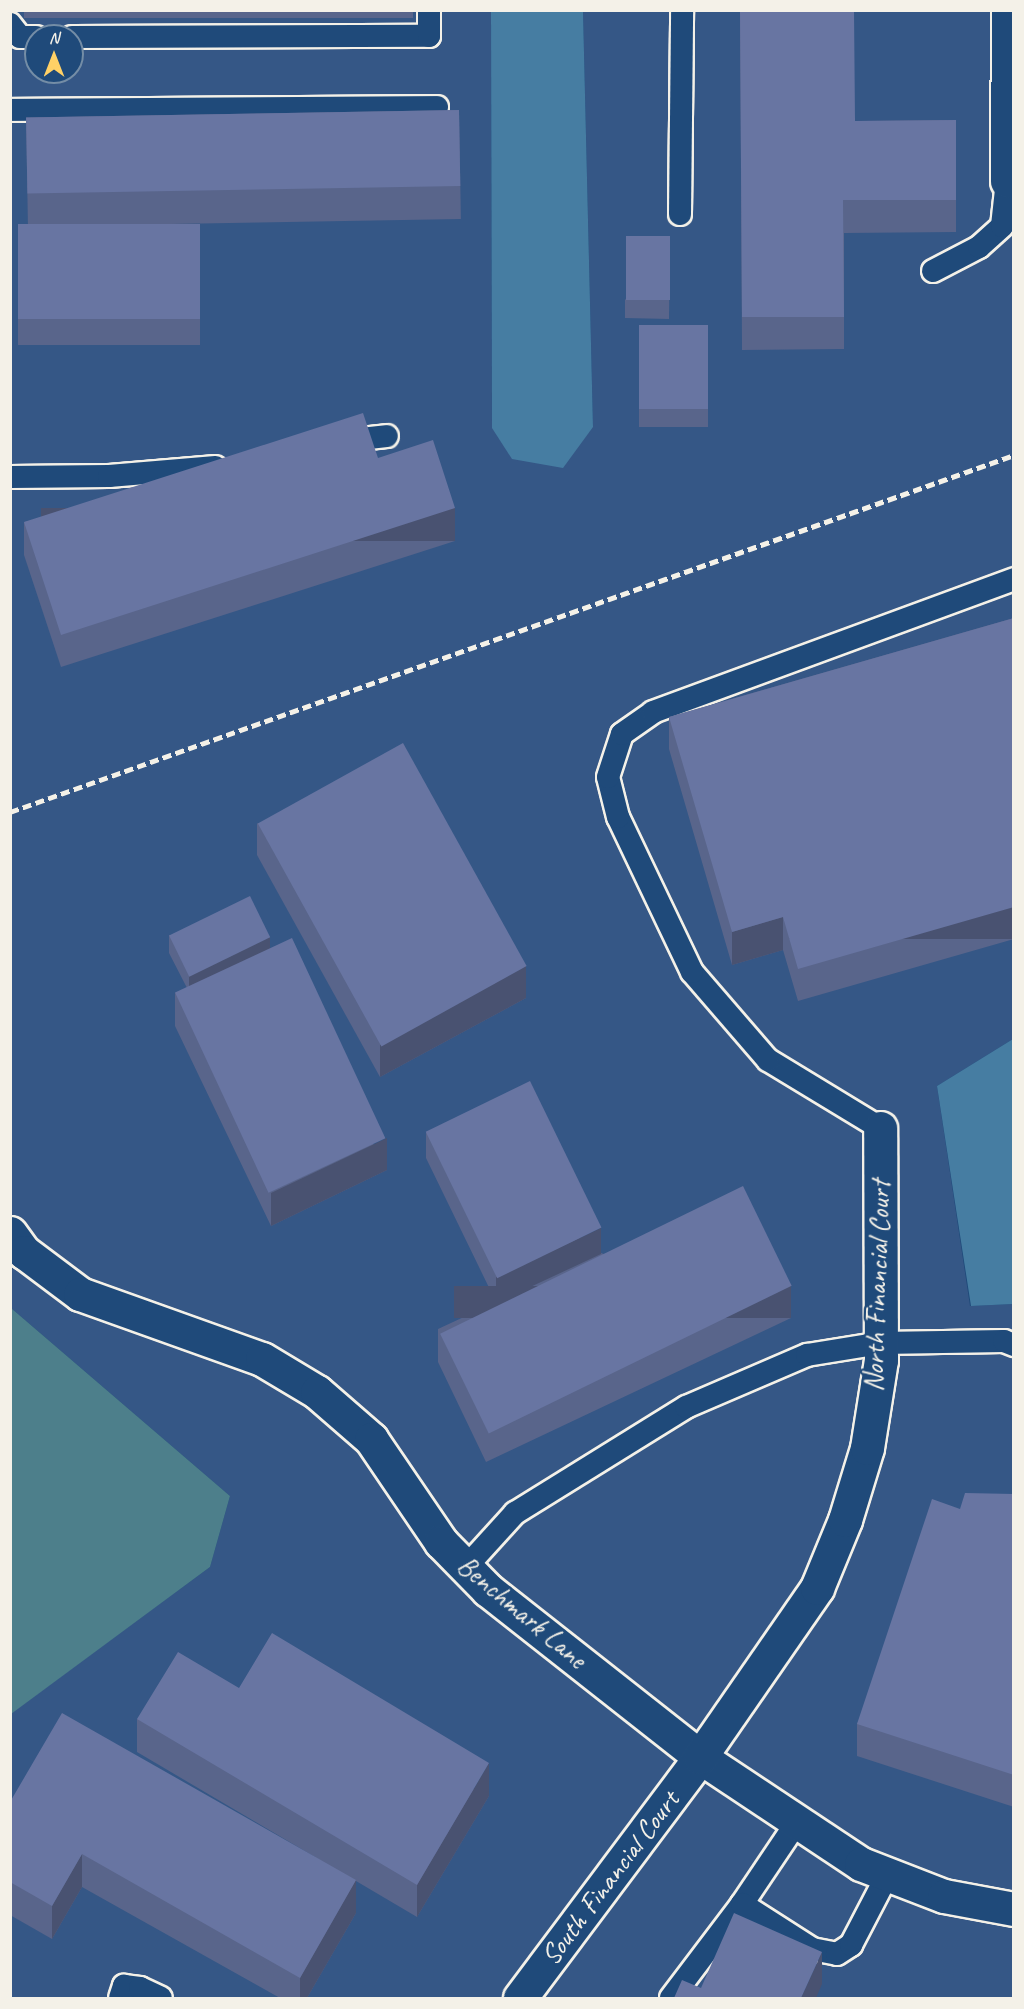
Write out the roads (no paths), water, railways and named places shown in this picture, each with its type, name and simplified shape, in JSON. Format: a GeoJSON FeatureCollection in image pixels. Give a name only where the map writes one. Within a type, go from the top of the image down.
{"type":"FeatureCollection","features":[{"type":"Feature","properties":{"kind":"street"},"geometry":{"type":"LineString","coordinates":[[1007,181],[1008,10]]}},
{"type":"Feature","properties":{"kind":"street","name":"North Financial Court"},"geometry":{"type":"LineString","coordinates":[[700,1757],[818,1588],[845,1520],[867,1448],[881,1360],[880,1128]]}},
{"type":"Feature","properties":{"kind":"street","name":"Benchmark Lane"},"geometry":{"type":"LineString","coordinates":[[10,1233],[24,1252],[80,1294],[262,1359],[317,1392],[371,1439],[441,1542],[488,1590],[700,1757],[861,1864],[944,1896],[1014,1909]]}},
{"type":"Feature","properties":{"kind":"street","name":"South Financial Court"},"geometry":{"type":"LineString","coordinates":[[520,1998],[700,1757]]}},
{"type":"Feature","properties":{"kind":"lane"},"geometry":{"type":"LineString","coordinates":[[84,37],[429,36],[429,10]]}},
{"type":"Feature","properties":{"kind":"lane"},"geometry":{"type":"LineString","coordinates":[[680,214],[682,10]]}},
{"type":"Feature","properties":{"kind":"lane"},"geometry":{"type":"LineString","coordinates":[[10,24],[20,37],[24,37]]}},
{"type":"Feature","properties":{"kind":"lane"},"geometry":{"type":"LineString","coordinates":[[10,110],[437,107]]}},
{"type":"Feature","properties":{"kind":"lane"},"geometry":{"type":"LineString","coordinates":[[933,271],[980,247],[1002,226],[1007,181]]}},
{"type":"Feature","properties":{"kind":"lane"},"geometry":{"type":"LineString","coordinates":[[319,446],[353,439],[387,436]]}},
{"type":"Feature","properties":{"kind":"lane"},"geometry":{"type":"LineString","coordinates":[[10,477],[109,476],[233,464]]}},
{"type":"Feature","properties":{"kind":"lane"},"geometry":{"type":"LineString","coordinates":[[880,1128],[768,1060],[692,972],[618,817],[608,777],[622,734],[653,712],[1014,579]]}},
{"type":"Feature","properties":{"kind":"lane"},"geometry":{"type":"LineString","coordinates":[[466,1567],[515,1512],[686,1407],[807,1355],[881,1343],[1004,1341],[1014,1345]]}},
{"type":"Feature","properties":{"kind":"lane"},"geometry":{"type":"LineString","coordinates":[[671,1998],[742,1904],[797,1822]]}},
{"type":"Feature","properties":{"kind":"lane"},"geometry":{"type":"LineString","coordinates":[[742,1904],[812,1949],[837,1954],[851,1945],[888,1874]]}},
{"type":"Feature","properties":{"kind":"lane"},"geometry":{"type":"LineString","coordinates":[[120,1998],[124,1986],[140,1988],[161,1998]]}},
{"type":"Feature","properties":{"kind":"railway"},"geometry":{"type":"LineString","coordinates":[[10,812],[1014,455]]}}]}
